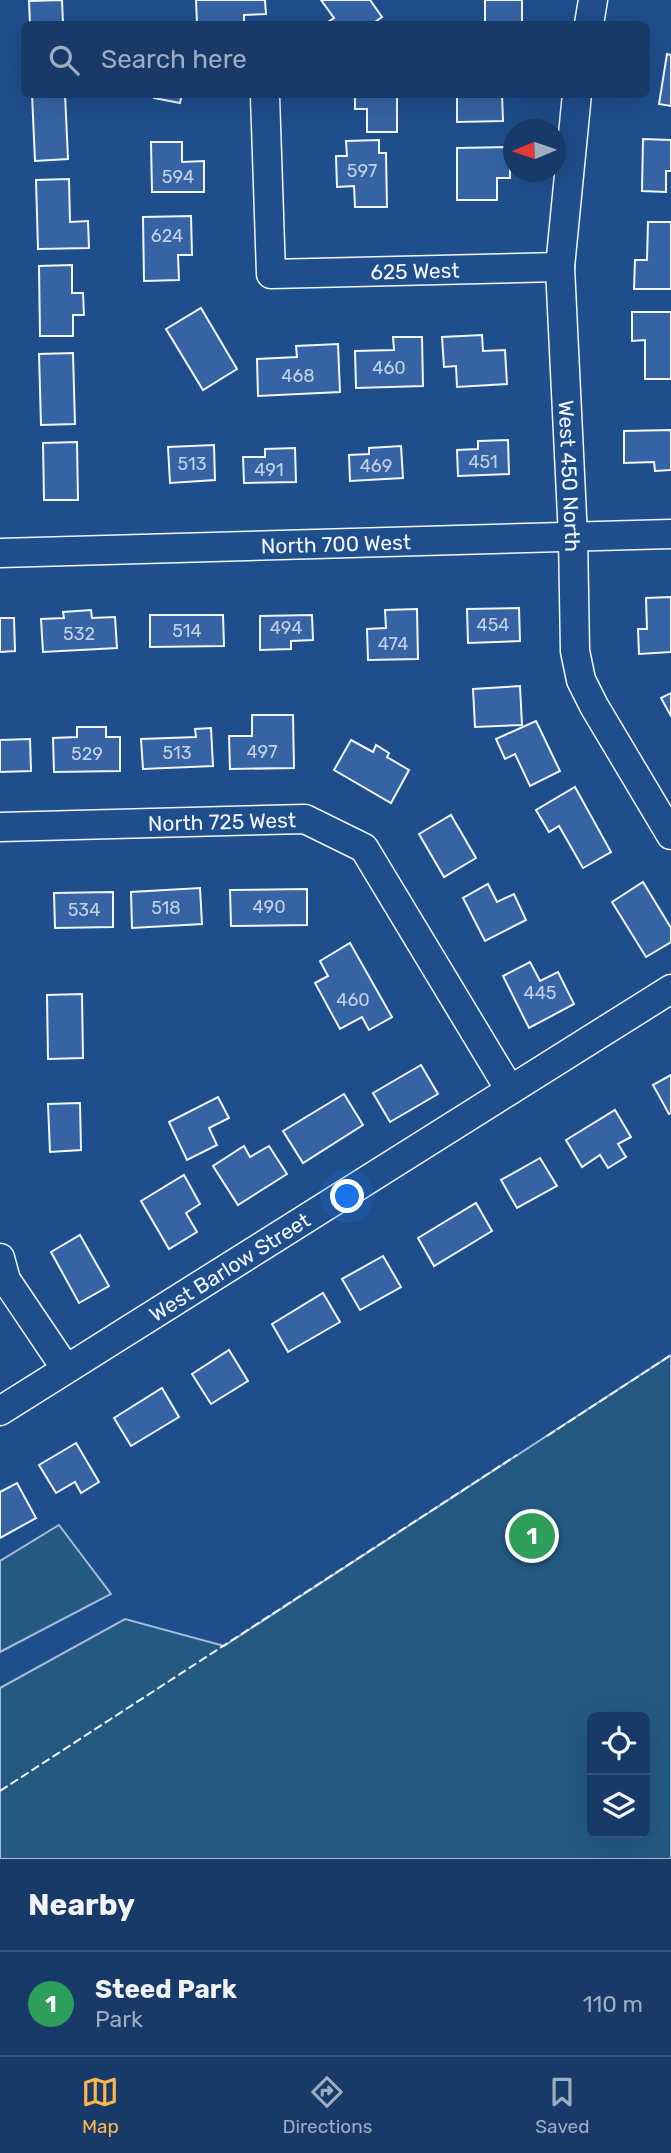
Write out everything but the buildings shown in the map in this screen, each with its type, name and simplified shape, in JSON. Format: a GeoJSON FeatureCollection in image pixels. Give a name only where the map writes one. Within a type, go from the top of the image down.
{"type":"FeatureCollection","features":[{"type":"Feature","properties":{"kind":"street"},"geometry":{"type":"LineString","coordinates":[[590,21],[593,0]]}},
{"type":"Feature","properties":{"kind":"street","name":"625 West"},"geometry":{"type":"LineString","coordinates":[[265,98],[271,274],[560,267]]}},
{"type":"Feature","properties":{"kind":"street","name":"West 450 North"},"geometry":{"type":"LineString","coordinates":[[578,98],[560,267],[573,537],[575,651],[581,680],[594,706],[671,835]]}},
{"type":"Feature","properties":{"kind":"street","name":"North 700 West"},"geometry":{"type":"LineString","coordinates":[[0,552],[671,534]]}},
{"type":"Feature","properties":{"kind":"street","name":"North 725 West"},"geometry":{"type":"LineString","coordinates":[[0,827],[305,819],[363,848],[509,1090]]}},
{"type":"Feature","properties":{"kind":"street","name":"West Barlow Street"},"geometry":{"type":"LineString","coordinates":[[0,1411],[671,989]]}},
{"type":"Feature","properties":{"kind":"street"},"geometry":{"type":"LineString","coordinates":[[0,1258],[6,1280],[66,1369]]}},
{"type":"Feature","properties":{"kind":"shaded area"},"geometry":{"type":"Polygon","coordinates":[[[671,1355],[671,1859],[0,1859],[0,1688],[125,1619],[224,1646],[671,1355]]]}},
{"type":"Feature","properties":{"kind":"shaded area"},"geometry":{"type":"Polygon","coordinates":[[[59,1525],[111,1594],[0,1652],[0,1561],[59,1525]]]}},
{"type":"Feature","properties":{"kind":"fence"},"geometry":{"type":"LineString","coordinates":[[547,1436],[671,1355]]}},
{"type":"Feature","properties":{"kind":"fence"},"geometry":{"type":"LineString","coordinates":[[0,1791],[517,1455]]}},
{"type":"Feature","properties":{"kind":"place","name":"Steed Park"},"geometry":{"type":"Point","coordinates":[532,1536]}}]}
